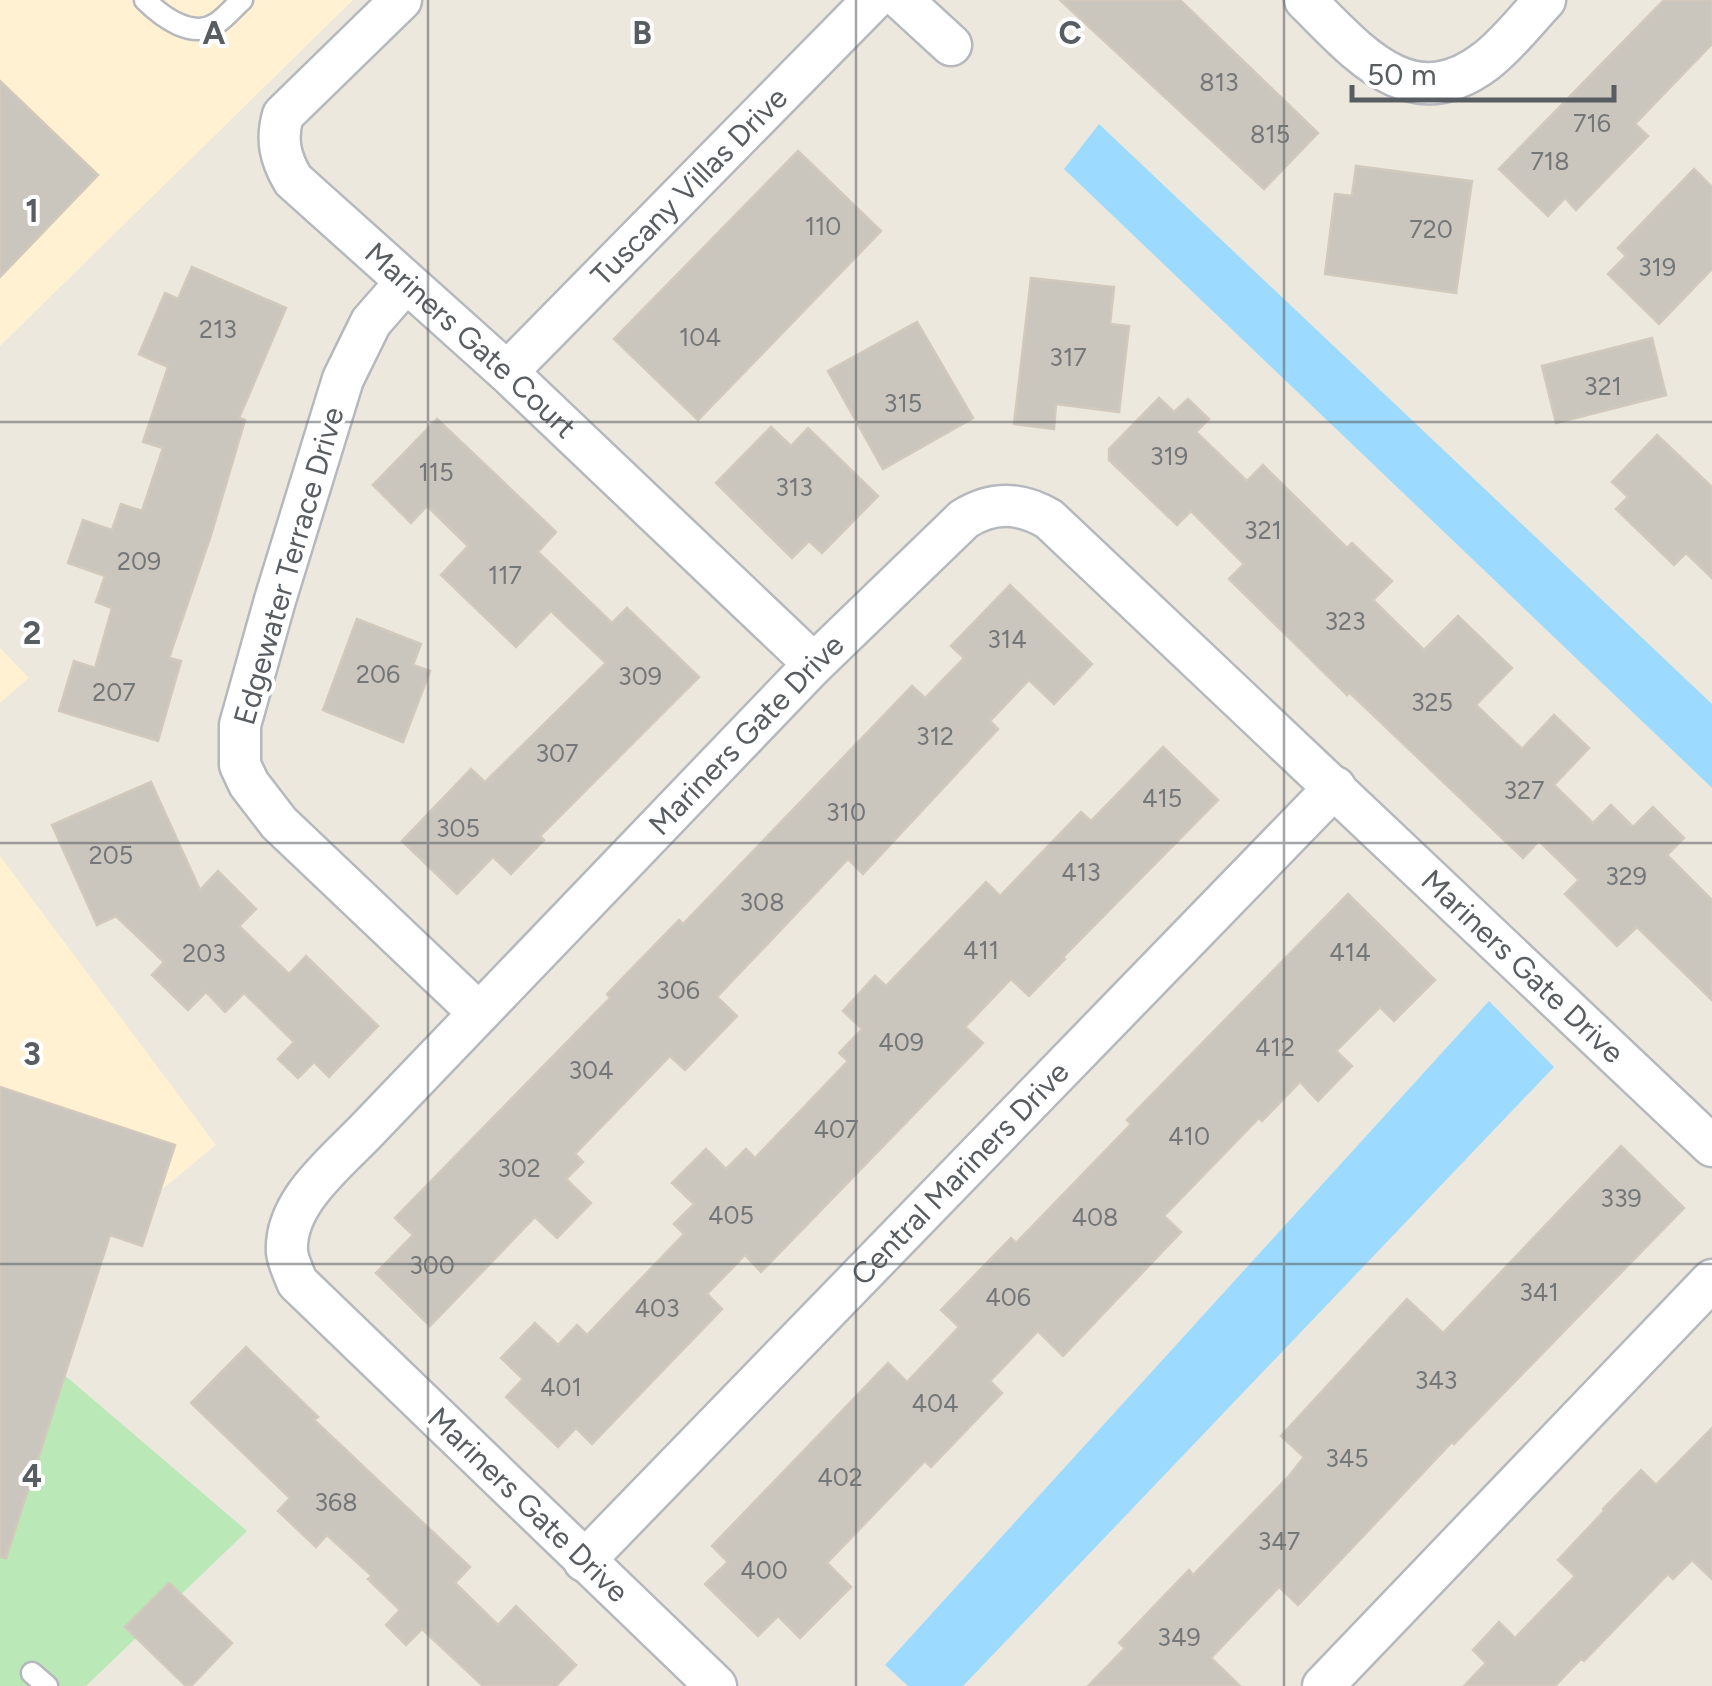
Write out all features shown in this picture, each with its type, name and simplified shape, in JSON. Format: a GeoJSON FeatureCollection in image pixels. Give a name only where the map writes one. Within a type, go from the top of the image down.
{"type":"FeatureCollection","features":[{"type":"Feature","properties":{"kind":"street","name":"Mariners Gate Court"},"geometry":{"type":"LineString","coordinates":[[401,0],[284,115],[278,132],[281,155],[293,180],[506,372],[814,664]]}},
{"type":"Feature","properties":{"kind":"street","name":"Tuscany Villas Drive"},"geometry":{"type":"LineString","coordinates":[[506,372],[873,0]]}},
{"type":"Feature","properties":{"kind":"street"},"geometry":{"type":"LineString","coordinates":[[902,0],[952,45]]}},
{"type":"Feature","properties":{"kind":"street"},"geometry":{"type":"LineString","coordinates":[[1304,0],[1370,64],[1401,80],[1420,84],[1459,78],[1488,60],[1545,0]]}},
{"type":"Feature","properties":{"kind":"street","name":"Edgewater Terrace Drive"},"geometry":{"type":"LineString","coordinates":[[406,282],[371,322],[343,379],[274,600],[240,725],[240,766],[279,823],[479,1013]]}},
{"type":"Feature","properties":{"kind":"street","name":"Mariners Gate Drive"},"geometry":{"type":"LineString","coordinates":[[716,1686],[298,1282],[287,1255],[294,1214],[311,1189],[814,664],[964,519],[995,505],[1021,506],[1050,519],[1712,1146]]}},
{"type":"Feature","properties":{"kind":"street","name":"Central Mariners Drive"},"geometry":{"type":"LineString","coordinates":[[584,1561],[1335,787]]}},
{"type":"Feature","properties":{"kind":"street"},"geometry":{"type":"LineString","coordinates":[[1323,1686],[1712,1280]]}},
{"type":"Feature","properties":{"kind":"lane"},"geometry":{"type":"LineString","coordinates":[[145,0],[165,20],[200,30],[216,25],[242,0]]}},
{"type":"Feature","properties":{"kind":"shaded area"},"geometry":{"type":"Polygon","coordinates":[[[0,0],[353,0],[0,346],[0,0]]]}},
{"type":"Feature","properties":{"kind":"shaded area"},"geometry":{"type":"Polygon","coordinates":[[[0,648],[29,678],[0,703],[0,648]]]}},
{"type":"Feature","properties":{"kind":"shaded area"},"geometry":{"type":"Polygon","coordinates":[[[0,856],[216,1145],[1,1321],[0,1320],[0,856]]]}},
{"type":"Feature","properties":{"kind":"green space"},"geometry":{"type":"Polygon","coordinates":[[[0,1320],[247,1531],[86,1686],[0,1686],[0,1320]]]}},
{"type":"Feature","properties":{"kind":"water"},"geometry":{"type":"Polygon","coordinates":[[[1099,124],[1712,704],[1712,788],[1064,169],[1099,124]]]}},
{"type":"Feature","properties":{"kind":"water"},"geometry":{"type":"Polygon","coordinates":[[[1489,1001],[1554,1067],[963,1686],[908,1686],[885,1665],[1489,1001]]]}},
{"type":"Feature","properties":{"kind":"building"},"geometry":{"type":"Polygon","coordinates":[[[1060,0],[1180,0],[1318,133],[1264,189],[1060,0]]]}},
{"type":"Feature","properties":{"kind":"building"},"geometry":{"type":"Polygon","coordinates":[[[1664,0],[1712,0],[1712,44],[1635,124],[1648,136],[1576,210],[1565,198],[1548,216],[1499,169],[1664,0]]]}},
{"type":"Feature","properties":{"kind":"building"},"geometry":{"type":"Polygon","coordinates":[[[0,81],[98,175],[0,277],[0,81]]]}},
{"type":"Feature","properties":{"kind":"building"},"geometry":{"type":"Polygon","coordinates":[[[798,151],[881,231],[698,420],[614,339],[798,151]]]}},
{"type":"Feature","properties":{"kind":"building"},"geometry":{"type":"Polygon","coordinates":[[[1356,166],[1472,181],[1456,293],[1325,274],[1335,194],[1352,196],[1356,166]]]}},
{"type":"Feature","properties":{"kind":"building"},"geometry":{"type":"Polygon","coordinates":[[[1694,169],[1712,187],[1712,269],[1659,324],[1608,274],[1626,256],[1618,248],[1694,169]]]}},
{"type":"Feature","properties":{"kind":"building"},"geometry":{"type":"Polygon","coordinates":[[[192,267],[286,308],[239,418],[245,420],[169,658],[181,661],[158,741],[59,711],[74,661],[95,668],[112,608],[96,602],[105,576],[68,563],[83,520],[112,530],[121,504],[142,511],[163,448],[143,442],[168,367],[139,354],[165,293],[178,299],[192,267]]]}},
{"type":"Feature","properties":{"kind":"building"},"geometry":{"type":"Polygon","coordinates":[[[1031,278],[1114,287],[1110,324],[1129,326],[1119,412],[1056,404],[1054,429],[1014,424],[1031,278]]]}},
{"type":"Feature","properties":{"kind":"building"},"geometry":{"type":"Polygon","coordinates":[[[917,322],[973,418],[883,469],[828,371],[917,322]]]}},
{"type":"Feature","properties":{"kind":"building"},"geometry":{"type":"Polygon","coordinates":[[[1652,338],[1666,395],[1556,423],[1542,366],[1652,338]]]}},
{"type":"Feature","properties":{"kind":"building"},"geometry":{"type":"Polygon","coordinates":[[[1159,398],[1174,412],[1188,399],[1209,419],[1196,432],[1247,481],[1263,465],[1347,548],[1352,543],[1392,581],[1373,600],[1424,650],[1458,616],[1512,668],[1476,705],[1522,749],[1554,715],[1589,748],[1554,785],[1593,823],[1611,805],[1633,827],[1653,807],[1684,838],[1667,855],[1712,900],[1712,1000],[1637,927],[1617,946],[1565,894],[1579,880],[1539,841],[1523,858],[1229,579],[1244,564],[1191,511],[1177,525],[1109,460],[1109,449],[1159,398]]]}},
{"type":"Feature","properties":{"kind":"building"},"geometry":{"type":"Polygon","coordinates":[[[437,419],[556,532],[538,552],[612,623],[627,608],[699,677],[540,836],[544,840],[511,874],[493,857],[457,894],[402,841],[471,769],[485,782],[606,663],[551,611],[516,647],[441,575],[468,546],[427,506],[411,523],[373,485],[437,419]]]}},
{"type":"Feature","properties":{"kind":"building"},"geometry":{"type":"Polygon","coordinates":[[[771,427],[791,446],[808,428],[878,496],[822,553],[809,541],[792,558],[716,483],[771,427]]]}},
{"type":"Feature","properties":{"kind":"building"},"geometry":{"type":"Polygon","coordinates":[[[1657,435],[1712,487],[1712,578],[1686,553],[1674,565],[1616,509],[1628,497],[1612,482],[1657,435]]]}},
{"type":"Feature","properties":{"kind":"building"},"geometry":{"type":"Polygon","coordinates":[[[1010,585],[1092,664],[1054,704],[1029,680],[990,721],[998,729],[863,874],[848,859],[717,997],[737,1016],[685,1070],[670,1056],[575,1154],[583,1162],[566,1179],[591,1203],[557,1238],[535,1217],[430,1326],[376,1273],[413,1235],[395,1218],[610,998],[607,994],[679,920],[683,924],[912,686],[925,698],[964,658],[951,646],[1010,585]]]}},
{"type":"Feature","properties":{"kind":"building"},"geometry":{"type":"Polygon","coordinates":[[[357,619],[421,644],[413,665],[430,671],[403,742],[323,710],[357,619]]]}},
{"type":"Feature","properties":{"kind":"building"},"geometry":{"type":"Polygon","coordinates":[[[1163,747],[1218,800],[1029,996],[1011,979],[965,1027],[983,1043],[761,1272],[745,1255],[707,1294],[722,1309],[592,1444],[576,1428],[558,1447],[506,1397],[523,1379],[501,1358],[535,1323],[558,1345],[577,1325],[587,1335],[684,1234],[674,1224],[694,1204],[672,1183],[706,1149],[726,1169],[746,1149],[755,1158],[848,1061],[839,1053],[862,1029],[843,1011],[875,976],[886,986],[986,882],[1000,896],[1081,812],[1091,821],[1163,747]]]}},
{"type":"Feature","properties":{"kind":"building"},"geometry":{"type":"Polygon","coordinates":[[[151,782],[200,890],[218,871],[256,909],[239,926],[289,974],[306,956],[378,1026],[329,1077],[314,1062],[298,1078],[278,1059],[294,1042],[244,993],[225,1012],[206,992],[188,1010],[152,975],[164,962],[116,916],[97,925],[52,825],[151,782]]]}},
{"type":"Feature","properties":{"kind":"building"},"geometry":{"type":"Polygon","coordinates":[[[1348,894],[1435,980],[1394,1021],[1380,1007],[1336,1051],[1352,1066],[1318,1101],[1300,1082],[1262,1121],[1259,1118],[1164,1216],[1181,1232],[1063,1356],[1038,1331],[990,1381],[1002,1393],[931,1467],[925,1461],[827,1563],[851,1587],[800,1638],[778,1616],[758,1636],[705,1584],[728,1562],[712,1546],[888,1363],[907,1382],[959,1327],[941,1310],[1011,1238],[1016,1243],[1131,1124],[1127,1120],[1348,894]]]}},
{"type":"Feature","properties":{"kind":"building"},"geometry":{"type":"Polygon","coordinates":[[[0,1087],[175,1145],[142,1246],[110,1235],[6,1558],[0,1557],[0,1087]]]}},
{"type":"Feature","properties":{"kind":"building"},"geometry":{"type":"Polygon","coordinates":[[[1621,1146],[1684,1208],[1452,1442],[1298,1605],[1279,1587],[1211,1658],[1240,1686],[1088,1686],[1125,1648],[1119,1643],[1189,1570],[1193,1575],[1289,1476],[1304,1457],[1281,1436],[1407,1299],[1443,1333],[1621,1146]]]}},
{"type":"Feature","properties":{"kind":"building"},"geometry":{"type":"Polygon","coordinates":[[[246,1347],[318,1417],[314,1420],[470,1567],[455,1583],[498,1625],[516,1606],[576,1665],[556,1686],[483,1686],[422,1629],[406,1645],[386,1625],[400,1610],[368,1579],[372,1576],[327,1535],[316,1547],[278,1511],[290,1498],[191,1403],[246,1347]]]}},
{"type":"Feature","properties":{"kind":"building"},"geometry":{"type":"Polygon","coordinates":[[[1712,1428],[1712,1579],[1692,1560],[1673,1579],[1668,1574],[1555,1686],[1464,1686],[1486,1663],[1473,1650],[1499,1622],[1515,1638],[1575,1576],[1558,1560],[1603,1509],[1641,1470],[1656,1485],[1712,1428]]]}},
{"type":"Feature","properties":{"kind":"building"},"geometry":{"type":"Polygon","coordinates":[[[169,1583],[232,1643],[191,1686],[186,1686],[125,1627],[169,1583]]]}}]}
